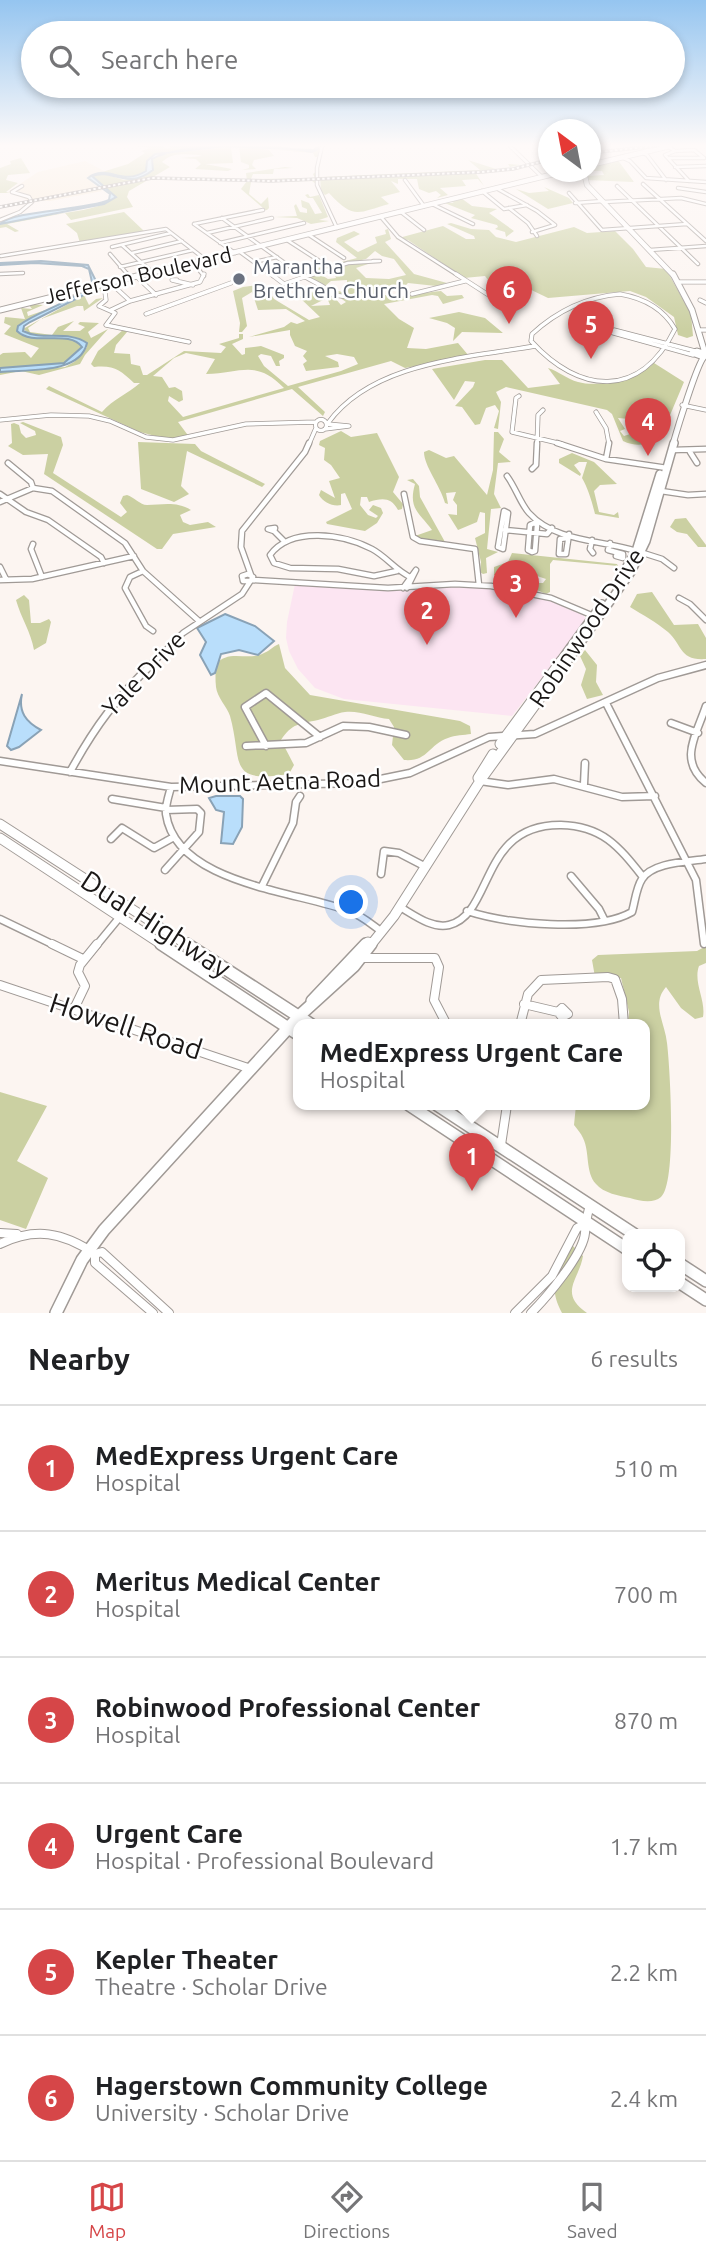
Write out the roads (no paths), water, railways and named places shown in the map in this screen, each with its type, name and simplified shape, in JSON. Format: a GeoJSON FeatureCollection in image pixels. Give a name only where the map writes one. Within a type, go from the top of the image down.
{"type":"FeatureCollection","features":[{"type":"Feature","properties":{"kind":"main road","name":"Jefferson Boulevard"},"geometry":{"type":"LineString","coordinates":[[0,310],[419,207]]}},
{"type":"Feature","properties":{"kind":"main road","name":"Robinwood Drive"},"geometry":{"type":"LineString","coordinates":[[608,207],[677,282],[692,310],[705,355],[699,362],[684,406]]}},
{"type":"Feature","properties":{"kind":"main road","name":"Robinwood Drive"},"geometry":{"type":"LineString","coordinates":[[508,737],[596,617],[631,552],[672,447],[696,365],[698,330]]}},
{"type":"Feature","properties":{"kind":"main road"},"geometry":{"type":"LineString","coordinates":[[685,348],[695,348],[705,355]]}},
{"type":"Feature","properties":{"kind":"main road","name":"Robinwood Drive"},"geometry":{"type":"LineString","coordinates":[[508,737],[538,691],[631,572],[631,552],[653,519],[666,457],[672,447]]}},
{"type":"Feature","properties":{"kind":"main road"},"geometry":{"type":"LineString","coordinates":[[649,511],[649,517],[653,519]]}},
{"type":"Feature","properties":{"kind":"main road"},"geometry":{"type":"LineString","coordinates":[[631,552],[628,568],[631,572]]}},
{"type":"Feature","properties":{"kind":"main road"},"geometry":{"type":"LineString","coordinates":[[299,1016],[329,992],[361,957],[400,907],[508,737]]}},
{"type":"Feature","properties":{"kind":"main road","name":"Dual Highway"},"geometry":{"type":"LineString","coordinates":[[0,824],[303,1019]]}},
{"type":"Feature","properties":{"kind":"main road","name":"Dual Highway"},"geometry":{"type":"LineString","coordinates":[[0,838],[293,1031]]}},
{"type":"Feature","properties":{"kind":"main road"},"geometry":{"type":"LineString","coordinates":[[296,1019],[331,979],[381,931]]}},
{"type":"Feature","properties":{"kind":"main road"},"geometry":{"type":"LineString","coordinates":[[56,1313],[74,1273],[134,1197],[293,1023]]}},
{"type":"Feature","properties":{"kind":"main road"},"geometry":{"type":"LineString","coordinates":[[416,1110],[622,1246]]}},
{"type":"Feature","properties":{"kind":"main road"},"geometry":{"type":"LineString","coordinates":[[439,1110],[466,1124]]}},
{"type":"Feature","properties":{"kind":"main road"},"geometry":{"type":"LineString","coordinates":[[445,1110],[626,1229]]}},
{"type":"Feature","properties":{"kind":"main road"},"geometry":{"type":"LineString","coordinates":[[685,1267],[706,1281]]}},
{"type":"Feature","properties":{"kind":"main road"},"geometry":{"type":"LineString","coordinates":[[685,1286],[706,1300]]}},
{"type":"Feature","properties":{"kind":"street"},"geometry":{"type":"LineString","coordinates":[[0,220],[24,207]]}},
{"type":"Feature","properties":{"kind":"street"},"geometry":{"type":"LineString","coordinates":[[324,207],[337,228]]}},
{"type":"Feature","properties":{"kind":"street"},"geometry":{"type":"LineString","coordinates":[[439,207],[473,224]]}},
{"type":"Feature","properties":{"kind":"street"},"geometry":{"type":"LineString","coordinates":[[507,209],[516,207]]}},
{"type":"Feature","properties":{"kind":"street"},"geometry":{"type":"LineString","coordinates":[[530,207],[555,225],[532,232]]}},
{"type":"Feature","properties":{"kind":"street"},"geometry":{"type":"LineString","coordinates":[[579,207],[602,230],[687,224]]}},
{"type":"Feature","properties":{"kind":"street"},"geometry":{"type":"LineString","coordinates":[[639,207],[698,264]]}},
{"type":"Feature","properties":{"kind":"street"},"geometry":{"type":"LineString","coordinates":[[668,207],[706,243]]}},
{"type":"Feature","properties":{"kind":"street"},"geometry":{"type":"LineString","coordinates":[[507,209],[528,223],[537,236]]}},
{"type":"Feature","properties":{"kind":"street"},"geometry":{"type":"LineString","coordinates":[[263,210],[194,224],[284,284],[346,264],[373,261]]}},
{"type":"Feature","properties":{"kind":"street"},"geometry":{"type":"LineString","coordinates":[[401,212],[424,230]]}},
{"type":"Feature","properties":{"kind":"street"},"geometry":{"type":"LineString","coordinates":[[381,217],[398,237],[487,294]]}},
{"type":"Feature","properties":{"kind":"street"},"geometry":{"type":"LineString","coordinates":[[222,218],[313,284],[328,288],[333,295],[349,297]]}},
{"type":"Feature","properties":{"kind":"street"},"geometry":{"type":"LineString","coordinates":[[207,233],[272,218]]}},
{"type":"Feature","properties":{"kind":"street"},"geometry":{"type":"LineString","coordinates":[[220,243],[304,223]]}},
{"type":"Feature","properties":{"kind":"street"},"geometry":{"type":"LineString","coordinates":[[1,256],[166,229],[206,260]]}},
{"type":"Feature","properties":{"kind":"street"},"geometry":{"type":"LineString","coordinates":[[112,247],[171,233]]}},
{"type":"Feature","properties":{"kind":"street"},"geometry":{"type":"LineString","coordinates":[[309,235],[344,258]]}},
{"type":"Feature","properties":{"kind":"street"},"geometry":{"type":"LineString","coordinates":[[287,240],[321,262]]}},
{"type":"Feature","properties":{"kind":"street"},"geometry":{"type":"LineString","coordinates":[[132,253],[182,241]]}},
{"type":"Feature","properties":{"kind":"street"},"geometry":{"type":"LineString","coordinates":[[650,250],[706,243]]}},
{"type":"Feature","properties":{"kind":"street"},"geometry":{"type":"LineString","coordinates":[[121,244],[153,273]]}},
{"type":"Feature","properties":{"kind":"street"},"geometry":{"type":"LineString","coordinates":[[120,267],[193,250]]}},
{"type":"Feature","properties":{"kind":"street"},"geometry":{"type":"LineString","coordinates":[[110,254],[120,267],[156,295]]}},
{"type":"Feature","properties":{"kind":"street"},"geometry":{"type":"LineString","coordinates":[[254,262],[278,257]]}},
{"type":"Feature","properties":{"kind":"street"},"geometry":{"type":"LineString","coordinates":[[111,311],[130,301],[193,285],[205,277],[194,264]]}},
{"type":"Feature","properties":{"kind":"street"},"geometry":{"type":"LineString","coordinates":[[0,274],[23,273]]}},
{"type":"Feature","properties":{"kind":"street"},"geometry":{"type":"LineString","coordinates":[[177,280],[193,285]]}},
{"type":"Feature","properties":{"kind":"street"},"geometry":{"type":"LineString","coordinates":[[412,295],[465,281]]}},
{"type":"Feature","properties":{"kind":"street"},"geometry":{"type":"LineString","coordinates":[[677,282],[706,282]]}},
{"type":"Feature","properties":{"kind":"street"},"geometry":{"type":"LineString","coordinates":[[146,314],[231,283]]}},
{"type":"Feature","properties":{"kind":"street"},"geometry":{"type":"LineString","coordinates":[[104,284],[106,300],[99,306],[115,314],[106,323],[107,326],[189,342]]}},
{"type":"Feature","properties":{"kind":"street"},"geometry":{"type":"LineString","coordinates":[[116,288],[130,301]]}},
{"type":"Feature","properties":{"kind":"street"},"geometry":{"type":"LineString","coordinates":[[165,294],[164,300],[170,306]]}},
{"type":"Feature","properties":{"kind":"street"},"geometry":{"type":"LineString","coordinates":[[615,294],[643,299],[668,316],[675,331],[664,345],[640,372],[622,378],[596,381],[566,374],[535,346],[531,339],[532,334],[550,317],[603,296],[615,294]]}},
{"type":"Feature","properties":{"kind":"street"},"geometry":{"type":"LineString","coordinates":[[700,300],[706,303]]}},
{"type":"Feature","properties":{"kind":"street"},"geometry":{"type":"LineString","coordinates":[[685,348],[664,345],[614,330],[610,332],[664,345],[696,351]]}},
{"type":"Feature","properties":{"kind":"street"},"geometry":{"type":"LineString","coordinates":[[698,330],[706,330]]}},
{"type":"Feature","properties":{"kind":"street","name":"Yale Drive"},"geometry":{"type":"LineString","coordinates":[[70,772],[92,731],[113,703],[176,639],[199,621],[225,608],[246,588],[249,578],[241,547],[242,531],[302,457],[321,425],[370,388],[410,371],[535,346]]}},
{"type":"Feature","properties":{"kind":"street"},"geometry":{"type":"LineString","coordinates":[[519,397],[516,398],[512,432],[537,436],[606,459],[664,467]]}},
{"type":"Feature","properties":{"kind":"street"},"geometry":{"type":"LineString","coordinates":[[684,406],[706,411]]}},
{"type":"Feature","properties":{"kind":"street"},"geometry":{"type":"LineString","coordinates":[[532,469],[536,465],[538,415],[543,410]]}},
{"type":"Feature","properties":{"kind":"street"},"geometry":{"type":"LineString","coordinates":[[596,412],[601,417],[611,446],[606,459]]}},
{"type":"Feature","properties":{"kind":"street"},"geometry":{"type":"LineString","coordinates":[[0,420],[89,418],[110,423],[140,438],[172,443],[199,440],[248,426],[321,425]]}},
{"type":"Feature","properties":{"kind":"street"},"geometry":{"type":"LineString","coordinates":[[672,447],[690,452],[706,449]]}},
{"type":"Feature","properties":{"kind":"street"},"geometry":{"type":"LineString","coordinates":[[690,452],[697,463]]}},
{"type":"Feature","properties":{"kind":"street"},"geometry":{"type":"LineString","coordinates":[[8,463],[30,482],[33,488]]}},
{"type":"Feature","properties":{"kind":"street"},"geometry":{"type":"LineString","coordinates":[[508,475],[531,516],[552,528],[568,536],[662,559],[674,568]]}},
{"type":"Feature","properties":{"kind":"street"},"geometry":{"type":"LineString","coordinates":[[0,502],[33,488],[48,489],[122,539],[143,570],[199,621]]}},
{"type":"Feature","properties":{"kind":"street"},"geometry":{"type":"LineString","coordinates":[[661,491],[688,495],[706,494]]}},
{"type":"Feature","properties":{"kind":"street"},"geometry":{"type":"LineString","coordinates":[[0,494],[26,512],[48,520],[101,557],[104,563]]}},
{"type":"Feature","properties":{"kind":"street"},"geometry":{"type":"LineString","coordinates":[[404,494],[413,537],[420,541],[477,551],[479,585]]}},
{"type":"Feature","properties":{"kind":"street"},"geometry":{"type":"LineString","coordinates":[[504,511],[508,513],[505,548],[501,549],[498,547],[500,529],[504,511]]}},
{"type":"Feature","properties":{"kind":"street"},"geometry":{"type":"LineString","coordinates":[[533,523],[537,525],[535,551],[532,552],[528,550],[530,533],[533,523]]}},
{"type":"Feature","properties":{"kind":"street"},"geometry":{"type":"LineString","coordinates":[[500,529],[547,534],[552,528]]}},
{"type":"Feature","properties":{"kind":"street"},"geometry":{"type":"LineString","coordinates":[[274,531],[284,541]]}},
{"type":"Feature","properties":{"kind":"street"},"geometry":{"type":"LineString","coordinates":[[397,571],[374,576],[338,569],[282,567],[272,561],[270,555],[275,546],[284,541],[309,537],[338,538],[374,551],[397,571],[410,578],[405,588]]}},
{"type":"Feature","properties":{"kind":"street"},"geometry":{"type":"LineString","coordinates":[[592,540],[590,549],[593,553]]}},
{"type":"Feature","properties":{"kind":"street"},"geometry":{"type":"LineString","coordinates":[[33,544],[32,550],[41,577]]}},
{"type":"Feature","properties":{"kind":"street"},"geometry":{"type":"LineString","coordinates":[[609,544],[608,550],[631,552]]}},
{"type":"Feature","properties":{"kind":"street"},"geometry":{"type":"LineString","coordinates":[[0,567],[3,579],[41,577],[134,556]]}},
{"type":"Feature","properties":{"kind":"street"},"geometry":{"type":"LineString","coordinates":[[143,570],[130,577],[125,587],[146,626],[153,631]]}},
{"type":"Feature","properties":{"kind":"street"},"geometry":{"type":"LineString","coordinates":[[249,578],[405,588],[479,585],[539,595],[596,617]]}},
{"type":"Feature","properties":{"kind":"street"},"geometry":{"type":"LineString","coordinates":[[249,578],[275,580]]}},
{"type":"Feature","properties":{"kind":"street","name":"Yale Drive"},"geometry":{"type":"LineString","coordinates":[[239,596],[249,578]]}},
{"type":"Feature","properties":{"kind":"street"},"geometry":{"type":"LineString","coordinates":[[246,588],[262,580]]}},
{"type":"Feature","properties":{"kind":"street"},"geometry":{"type":"LineString","coordinates":[[679,598],[690,604],[706,620]]}},
{"type":"Feature","properties":{"kind":"street"},"geometry":{"type":"LineString","coordinates":[[508,737],[525,737],[670,673],[706,665]]}},
{"type":"Feature","properties":{"kind":"street"},"geometry":{"type":"LineString","coordinates":[[266,746],[245,707],[265,693],[320,737]]}},
{"type":"Feature","properties":{"kind":"street"},"geometry":{"type":"LineString","coordinates":[[606,703],[688,862],[699,890],[704,944]]}},
{"type":"Feature","properties":{"kind":"street"},"geometry":{"type":"LineString","coordinates":[[706,706],[689,759],[694,773],[706,783]]}},
{"type":"Feature","properties":{"kind":"street"},"geometry":{"type":"LineString","coordinates":[[671,723],[698,733]]}},
{"type":"Feature","properties":{"kind":"street"},"geometry":{"type":"LineString","coordinates":[[246,746],[306,743],[343,726],[369,727],[406,735]]}},
{"type":"Feature","properties":{"kind":"street","name":"Mount Aetna Road"},"geometry":{"type":"LineString","coordinates":[[0,761],[172,787],[229,788],[379,782],[418,770],[489,737],[508,737]]}},
{"type":"Feature","properties":{"kind":"street"},"geometry":{"type":"LineString","coordinates":[[584,784],[585,763]]}},
{"type":"Feature","properties":{"kind":"street"},"geometry":{"type":"LineString","coordinates":[[480,781],[500,788],[550,779],[584,784],[622,797],[655,796]]}},
{"type":"Feature","properties":{"kind":"street"},"geometry":{"type":"LineString","coordinates":[[172,787],[166,809],[174,837],[184,849],[220,873],[351,912],[381,931]]}},
{"type":"Feature","properties":{"kind":"street"},"geometry":{"type":"LineString","coordinates":[[262,886],[293,822],[296,802],[300,796]]}},
{"type":"Feature","properties":{"kind":"street"},"geometry":{"type":"LineString","coordinates":[[113,799],[166,809],[201,811],[200,832],[165,870]]}},
{"type":"Feature","properties":{"kind":"street"},"geometry":{"type":"LineString","coordinates":[[400,907],[440,925],[456,922],[467,911],[504,849],[521,836],[555,824],[573,825],[612,841],[643,877]]}},
{"type":"Feature","properties":{"kind":"street"},"geometry":{"type":"LineString","coordinates":[[111,839],[122,828],[154,848],[174,837]]}},
{"type":"Feature","properties":{"kind":"street"},"geometry":{"type":"LineString","coordinates":[[382,874],[384,851],[399,853],[426,867]]}},
{"type":"Feature","properties":{"kind":"street"},"geometry":{"type":"LineString","coordinates":[[467,911],[493,921],[513,923],[624,919],[632,912],[643,877],[660,868],[706,859]]}},
{"type":"Feature","properties":{"kind":"street"},"geometry":{"type":"LineString","coordinates":[[571,876],[599,909],[605,921]]}},
{"type":"Feature","properties":{"kind":"street"},"geometry":{"type":"LineString","coordinates":[[74,1009],[85,986],[78,972],[83,959],[128,907]]}},
{"type":"Feature","properties":{"kind":"street"},"geometry":{"type":"LineString","coordinates":[[0,919],[83,959]]}},
{"type":"Feature","properties":{"kind":"street"},"geometry":{"type":"LineString","coordinates":[[361,957],[435,958],[439,968],[434,1000],[444,1019]]}},
{"type":"Feature","properties":{"kind":"street"},"geometry":{"type":"LineString","coordinates":[[521,1019],[530,989],[541,980],[608,976],[615,979],[622,999],[624,1019]]}},
{"type":"Feature","properties":{"kind":"street","name":"Howell Road"},"geometry":{"type":"LineString","coordinates":[[0,985],[251,1069]]}},
{"type":"Feature","properties":{"kind":"street"},"geometry":{"type":"LineString","coordinates":[[524,1004],[558,1012]]}},
{"type":"Feature","properties":{"kind":"street"},"geometry":{"type":"LineString","coordinates":[[500,1148],[506,1110]]}},
{"type":"Feature","properties":{"kind":"street"},"geometry":{"type":"LineString","coordinates":[[531,1313],[559,1283],[569,1267],[585,1233],[584,1223],[590,1206]]}},
{"type":"Feature","properties":{"kind":"street"},"geometry":{"type":"LineString","coordinates":[[515,1313],[551,1276],[577,1228],[584,1223]]}},
{"type":"Feature","properties":{"kind":"street"},"geometry":{"type":"LineString","coordinates":[[0,1233],[57,1233],[92,1252],[102,1252],[169,1313]]}},
{"type":"Feature","properties":{"kind":"street"},"geometry":{"type":"LineString","coordinates":[[0,1244],[20,1234]]}},
{"type":"Feature","properties":{"kind":"street"},"geometry":{"type":"LineString","coordinates":[[92,1252],[95,1264],[153,1313]]}},
{"type":"Feature","properties":{"kind":"water"},"geometry":{"type":"Polygon","coordinates":[[[87,207],[0,224],[7,219],[87,207]]]}},
{"type":"Feature","properties":{"kind":"water"},"geometry":{"type":"Polygon","coordinates":[[[41,261],[88,265],[96,281],[84,295],[30,322],[24,326],[23,331],[38,335],[72,337],[87,343],[74,361],[63,365],[0,372],[0,368],[64,363],[82,347],[69,339],[32,338],[17,331],[18,326],[27,320],[75,296],[92,282],[89,269],[82,266],[35,263],[0,265],[41,261]]]}},
{"type":"Feature","properties":{"kind":"water"},"geometry":{"type":"Polygon","coordinates":[[[225,614],[255,626],[274,641],[258,655],[239,650],[221,654],[215,673],[211,675],[200,655],[206,642],[197,628],[225,614]]]}},
{"type":"Feature","properties":{"kind":"water"},"geometry":{"type":"Polygon","coordinates":[[[22,694],[24,716],[41,730],[11,750],[7,746],[22,694]]]}},
{"type":"Feature","properties":{"kind":"water"},"geometry":{"type":"Polygon","coordinates":[[[240,796],[243,799],[242,827],[233,844],[221,843],[224,812],[216,810],[209,798],[240,796]]]}},
{"type":"Feature","properties":{"kind":"place","name":"Marantha Brethren Church"},"geometry":{"type":"Point","coordinates":[239,279]}},
{"type":"Feature","properties":{"kind":"place","name":"Hagerstown Community College"},"geometry":{"type":"Point","coordinates":[509,324]}},
{"type":"Feature","properties":{"kind":"place","name":"Kepler Theater"},"geometry":{"type":"Point","coordinates":[591,359]}},
{"type":"Feature","properties":{"kind":"place","name":"Urgent Care"},"geometry":{"type":"Point","coordinates":[648,456]}},
{"type":"Feature","properties":{"kind":"place","name":"Robinwood Professional Center"},"geometry":{"type":"Point","coordinates":[516,618]}},
{"type":"Feature","properties":{"kind":"place","name":"Meritus Medical Center"},"geometry":{"type":"Point","coordinates":[427,645]}},
{"type":"Feature","properties":{"kind":"place","name":"MedExpress Urgent Care"},"geometry":{"type":"Point","coordinates":[472,1191]}}]}
